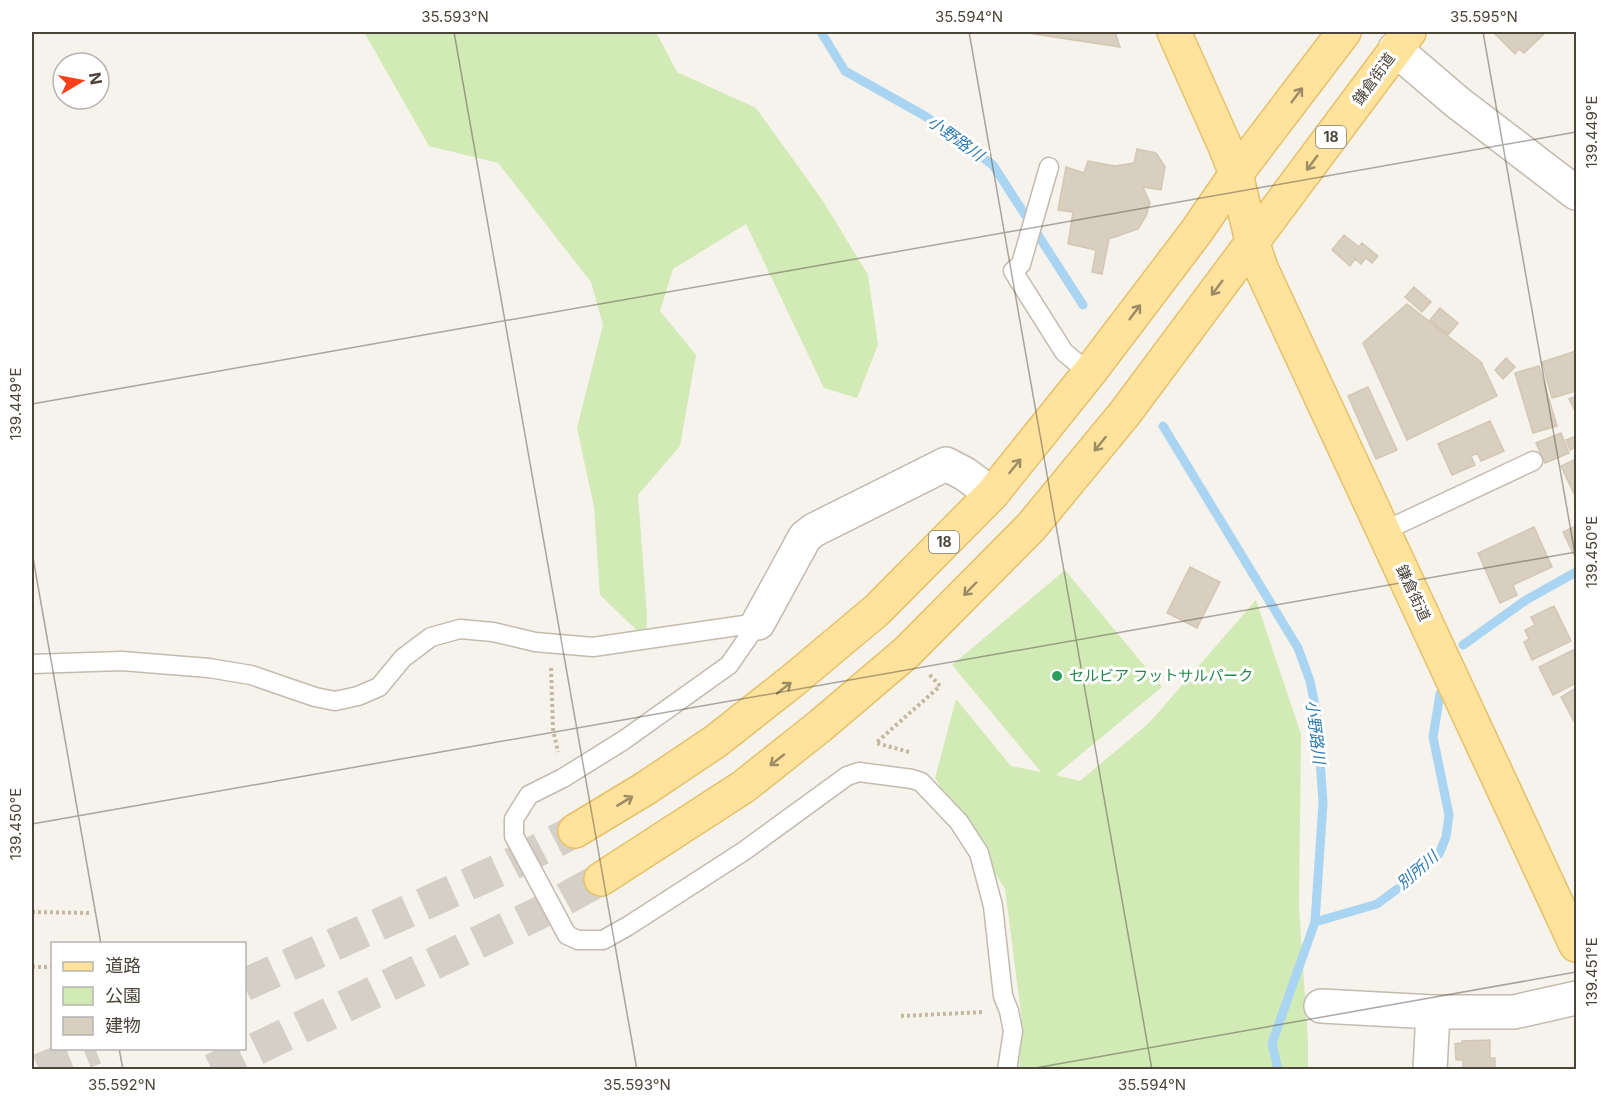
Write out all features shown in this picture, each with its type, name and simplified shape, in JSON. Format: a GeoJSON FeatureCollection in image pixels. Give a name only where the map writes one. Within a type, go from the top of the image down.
{"type":"FeatureCollection","features":[{"type":"Feature","properties":{"kind":"main road","name":"鎌倉街道"},"geometry":{"type":"LineString","coordinates":[[1174,32],[1236,174],[1252,241],[1265,278],[1576,945]]}},
{"type":"Feature","properties":{"kind":"main road","name":"18"},"geometry":{"type":"LineString","coordinates":[[575,831],[646,788],[716,741],[791,682],[877,610],[992,494],[1089,374],[1344,32]]}},
{"type":"Feature","properties":{"kind":"main road","name":"鎌倉街道"},"geometry":{"type":"LineString","coordinates":[[1252,241],[1402,40]]}},
{"type":"Feature","properties":{"kind":"main road","name":"18"},"geometry":{"type":"LineString","coordinates":[[601,879],[743,787],[820,726],[907,652],[1031,526],[1125,413],[1252,241]]}},
{"type":"Feature","properties":{"kind":"street"},"geometry":{"type":"LineString","coordinates":[[1402,40],[1457,102],[1576,194]]}},
{"type":"Feature","properties":{"kind":"street"},"geometry":{"type":"LineString","coordinates":[[758,623],[805,537],[814,530],[946,464],[965,474],[992,494]]}},
{"type":"Feature","properties":{"kind":"street"},"geometry":{"type":"LineString","coordinates":[[1321,1006],[1433,1012],[1514,1012],[1576,998]]}},
{"type":"Feature","properties":{"kind":"street"},"geometry":{"type":"LineString","coordinates":[[1430,1070],[1433,1012]]}},
{"type":"Feature","properties":{"kind":"lane"},"geometry":{"type":"LineString","coordinates":[[1049,167],[1021,264],[1013,271],[1064,352],[1089,374]]}},
{"type":"Feature","properties":{"kind":"lane"},"geometry":{"type":"LineString","coordinates":[[1384,531],[1533,461]]}},
{"type":"Feature","properties":{"kind":"lane"},"geometry":{"type":"LineString","coordinates":[[32,664],[122,661],[209,668],[251,675],[315,697],[334,701],[358,696],[380,687],[403,658],[431,637],[460,629],[493,632],[535,642],[593,647],[758,623]]}},
{"type":"Feature","properties":{"kind":"lane"},"geometry":{"type":"LineString","coordinates":[[758,623],[729,665],[624,740],[563,778],[529,795],[514,819],[514,836],[567,935],[578,940],[603,940],[628,926],[744,851],[847,776],[859,772],[871,772],[912,779],[921,782],[958,822],[979,853],[993,906],[1003,996],[1013,1031],[1007,1070]]}},
{"type":"Feature","properties":{"kind":"path"},"geometry":{"type":"LineString","coordinates":[[551,643],[553,729],[563,778]]}},
{"type":"Feature","properties":{"kind":"path"},"geometry":{"type":"LineString","coordinates":[[917,753],[876,743],[940,686],[928,673]]}},
{"type":"Feature","properties":{"kind":"path"},"geometry":{"type":"LineString","coordinates":[[32,912],[89,913]]}},
{"type":"Feature","properties":{"kind":"path"},"geometry":{"type":"LineString","coordinates":[[32,967],[51,967]]}},
{"type":"Feature","properties":{"kind":"path"},"geometry":{"type":"LineString","coordinates":[[901,1016],[1009,1011]]}},
{"type":"Feature","properties":{"kind":"green space"},"geometry":{"type":"Polygon","coordinates":[[[364,32],[656,32],[677,72],[756,108],[823,201],[868,275],[878,345],[857,398],[824,388],[746,224],[673,269],[660,311],[696,355],[680,446],[638,495],[647,615],[646,639],[600,595],[594,507],[577,428],[603,325],[591,282],[498,163],[429,146],[364,32]]]}},
{"type":"Feature","properties":{"kind":"green space"},"geometry":{"type":"Polygon","coordinates":[[[1065,570],[1162,687],[1056,775],[1080,781],[1149,723],[1256,600],[1301,734],[1299,907],[1308,1069],[1019,1069],[1022,1021],[1005,889],[935,778],[956,699],[1011,766],[1041,772],[952,665],[1065,570]]]}},
{"type":"Feature","properties":{"kind":"building"},"geometry":{"type":"Polygon","coordinates":[[[1021,32],[1115,32],[1120,47],[1021,32]]]}},
{"type":"Feature","properties":{"kind":"building"},"geometry":{"type":"Polygon","coordinates":[[[1493,32],[1542,32],[1544,34],[1524,53],[1519,49],[1515,54],[1493,32]]]}},
{"type":"Feature","properties":{"kind":"building"},"geometry":{"type":"Polygon","coordinates":[[[1137,149],[1156,153],[1165,167],[1161,190],[1143,187],[1150,203],[1146,216],[1138,229],[1109,239],[1102,274],[1092,272],[1096,250],[1068,244],[1073,212],[1058,210],[1066,167],[1084,173],[1088,161],[1115,166],[1134,163],[1137,149]]]}},
{"type":"Feature","properties":{"kind":"building"},"geometry":{"type":"Polygon","coordinates":[[[1344,235],[1359,247],[1362,243],[1378,256],[1372,263],[1366,258],[1361,264],[1355,259],[1350,266],[1332,250],[1344,235]]]}},
{"type":"Feature","properties":{"kind":"building"},"geometry":{"type":"Polygon","coordinates":[[[1414,287],[1431,302],[1422,312],[1405,297],[1414,287]]]}},
{"type":"Feature","properties":{"kind":"building"},"geometry":{"type":"Polygon","coordinates":[[[1407,304],[1481,362],[1497,396],[1407,440],[1363,343],[1407,304]]]}},
{"type":"Feature","properties":{"kind":"building"},"geometry":{"type":"Polygon","coordinates":[[[1440,308],[1458,323],[1448,335],[1430,320],[1440,308]]]}},
{"type":"Feature","properties":{"kind":"building"},"geometry":{"type":"Polygon","coordinates":[[[1576,351],[1576,391],[1552,398],[1542,362],[1576,351]]]}},
{"type":"Feature","properties":{"kind":"building"},"geometry":{"type":"Polygon","coordinates":[[[1506,358],[1515,367],[1503,379],[1495,370],[1506,358]]]}},
{"type":"Feature","properties":{"kind":"building"},"geometry":{"type":"Polygon","coordinates":[[[1539,366],[1557,426],[1533,433],[1515,373],[1539,366]]]}},
{"type":"Feature","properties":{"kind":"building"},"geometry":{"type":"Polygon","coordinates":[[[1368,387],[1397,450],[1376,459],[1348,396],[1368,387]]]}},
{"type":"Feature","properties":{"kind":"building"},"geometry":{"type":"Polygon","coordinates":[[[1576,396],[1576,413],[1569,399],[1576,396]]]}},
{"type":"Feature","properties":{"kind":"building"},"geometry":{"type":"Polygon","coordinates":[[[1490,421],[1504,451],[1481,461],[1477,453],[1471,456],[1475,465],[1452,475],[1438,444],[1490,421]]]}},
{"type":"Feature","properties":{"kind":"building"},"geometry":{"type":"Polygon","coordinates":[[[1561,433],[1569,453],[1545,463],[1536,443],[1561,433]]]}},
{"type":"Feature","properties":{"kind":"building"},"geometry":{"type":"Polygon","coordinates":[[[1576,436],[1576,447],[1570,450],[1566,440],[1576,436]]]}},
{"type":"Feature","properties":{"kind":"building"},"geometry":{"type":"Polygon","coordinates":[[[1576,459],[1576,498],[1561,466],[1576,459]]]}},
{"type":"Feature","properties":{"kind":"building"},"geometry":{"type":"Polygon","coordinates":[[[1576,526],[1576,554],[1574,555],[1563,532],[1576,526]]]}},
{"type":"Feature","properties":{"kind":"building"},"geometry":{"type":"Polygon","coordinates":[[[1534,527],[1552,567],[1513,585],[1517,595],[1500,603],[1478,553],[1534,527]]]}},
{"type":"Feature","properties":{"kind":"building"},"geometry":{"type":"Polygon","coordinates":[[[1190,567],[1220,582],[1197,628],[1167,613],[1190,567]]]}},
{"type":"Feature","properties":{"kind":"building"},"geometry":{"type":"Polygon","coordinates":[[[1554,606],[1571,641],[1532,660],[1524,642],[1529,639],[1525,630],[1535,625],[1531,617],[1554,606]]]}},
{"type":"Feature","properties":{"kind":"building"},"geometry":{"type":"Polygon","coordinates":[[[1573,650],[1576,657],[1576,683],[1553,695],[1539,667],[1573,650]]]}},
{"type":"Feature","properties":{"kind":"building"},"geometry":{"type":"Polygon","coordinates":[[[1576,688],[1576,722],[1575,723],[1561,697],[1576,688]]]}},
{"type":"Feature","properties":{"kind":"building"},"geometry":{"type":"Polygon","coordinates":[[[1490,1040],[1490,1058],[1495,1058],[1495,1070],[1463,1070],[1463,1060],[1456,1060],[1455,1044],[1462,1043],[1462,1041],[1490,1040]]]}},
{"type":"Feature","properties":{"kind":"waterway","name":"小野路川"},"geometry":{"type":"LineString","coordinates":[[821,32],[845,71],[925,116],[993,165],[1083,305]]}},
{"type":"Feature","properties":{"kind":"waterway","name":"小野路川"},"geometry":{"type":"LineString","coordinates":[[1163,426],[1298,648],[1310,681],[1317,715],[1323,803],[1315,922],[1272,1043],[1278,1070]]}},
{"type":"Feature","properties":{"kind":"waterway","name":"別所川"},"geometry":{"type":"LineString","coordinates":[[1463,645],[1526,600],[1576,572]]}},
{"type":"Feature","properties":{"kind":"waterway","name":"別所川"},"geometry":{"type":"LineString","coordinates":[[1315,922],[1377,904],[1416,875],[1439,854],[1446,837],[1449,815],[1433,737],[1440,694]]}},
{"type":"Feature","properties":{"kind":"tunnel"},"geometry":{"type":"LineString","coordinates":[[246,984],[504,868],[575,831]]}},
{"type":"Feature","properties":{"kind":"tunnel"},"geometry":{"type":"LineString","coordinates":[[212,1070],[539,913],[601,879]]}},
{"type":"Feature","properties":{"kind":"tunnel"},"geometry":{"type":"LineString","coordinates":[[39,1070],[90,1050]]}},
{"type":"Feature","properties":{"kind":"place","name":"セルビア フットサルパーク"},"geometry":{"type":"Point","coordinates":[1057,676]}}]}
